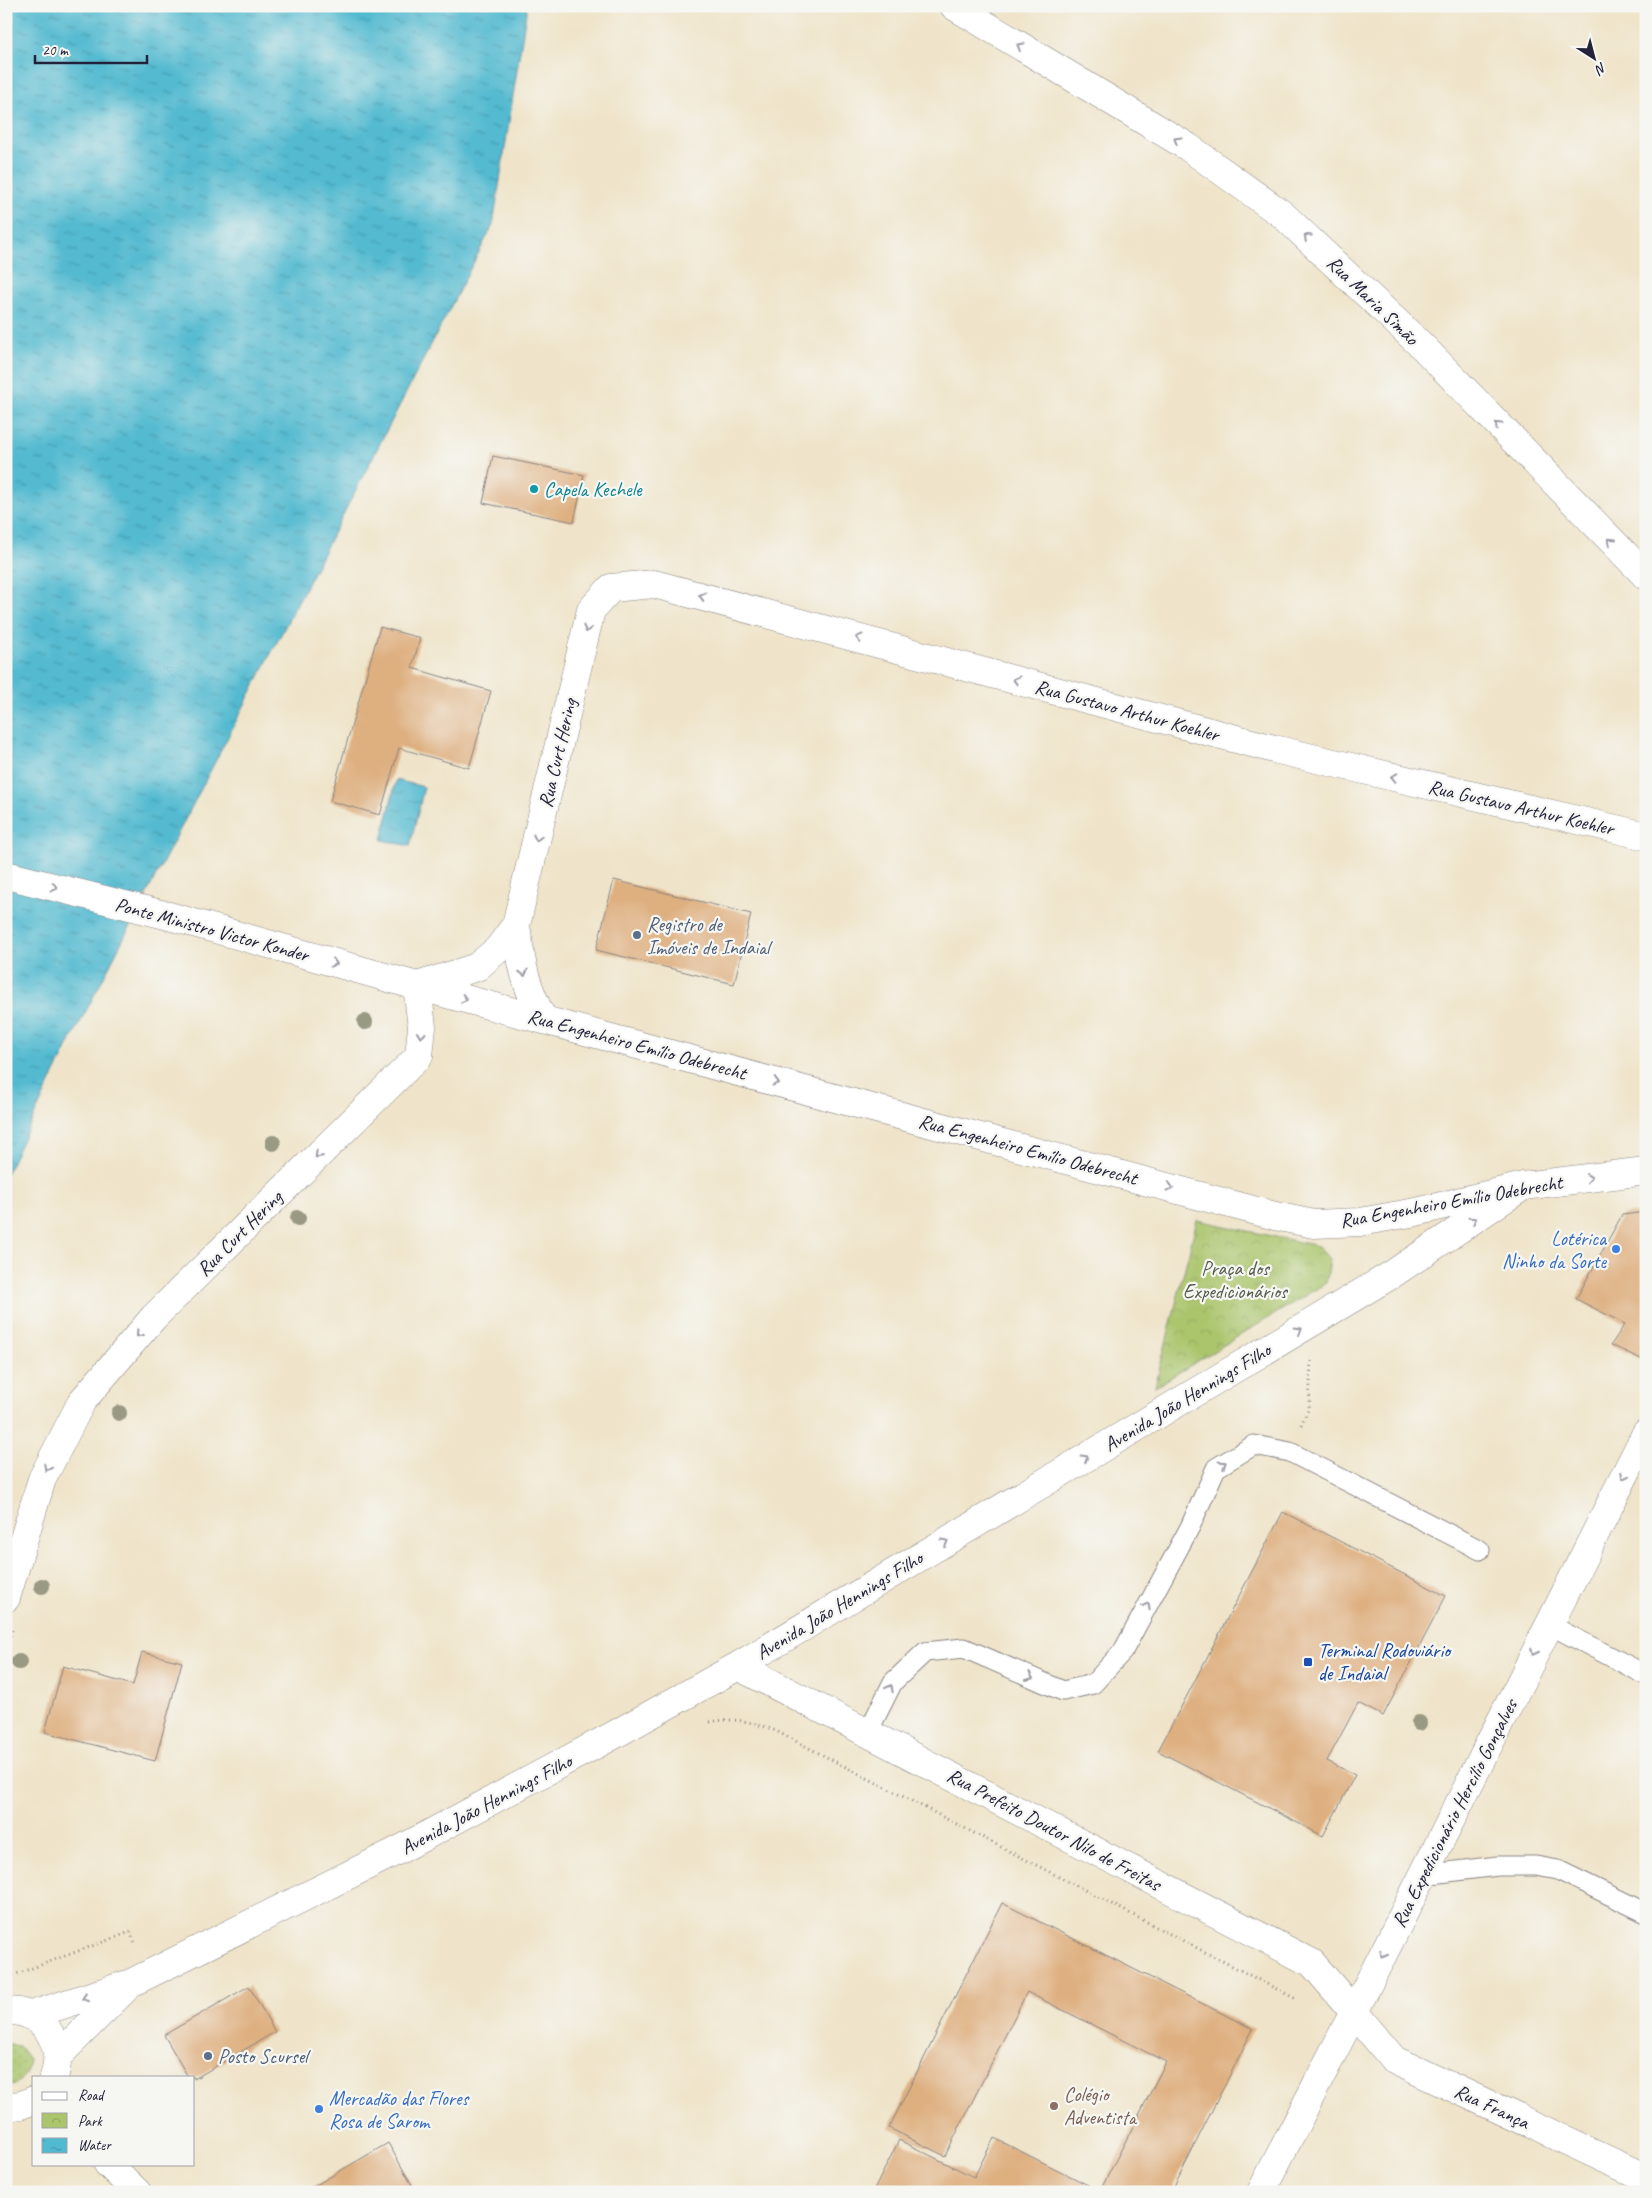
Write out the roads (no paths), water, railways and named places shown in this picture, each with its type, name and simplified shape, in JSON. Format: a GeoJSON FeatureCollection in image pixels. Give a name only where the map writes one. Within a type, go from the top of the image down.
{"type":"FeatureCollection","features":[{"type":"Feature","properties":{"kind":"street","name":"Rua Maria Simão"},"geometry":{"type":"LineString","coordinates":[[954,6],[1188,147],[1283,215],[1422,346],[1646,576]]}},
{"type":"Feature","properties":{"kind":"street","name":"Rua Gustavo Arthur Koehler"},"geometry":{"type":"LineString","coordinates":[[611,588],[654,584],[1274,749],[1646,836]]}},
{"type":"Feature","properties":{"kind":"street","name":"Rua Curt Hering"},"geometry":{"type":"LineString","coordinates":[[543,1019],[531,997],[523,973],[516,925],[591,610],[611,588]]}},
{"type":"Feature","properties":{"kind":"street","name":"Ponte Ministro Victor Konder"},"geometry":{"type":"LineString","coordinates":[[6,876],[169,916],[417,986]]}},
{"type":"Feature","properties":{"kind":"street","name":"Rua Curt Hering"},"geometry":{"type":"LineString","coordinates":[[6,1598],[42,1479],[82,1400],[154,1317],[419,1056],[422,1026],[417,986],[476,967],[498,948],[516,925]]}},
{"type":"Feature","properties":{"kind":"street","name":"Rua Engenheiro Emílio Odebrecht"},"geometry":{"type":"LineString","coordinates":[[417,986],[1275,1216],[1314,1224],[1360,1222],[1416,1212],[1523,1186],[1646,1170]]}},
{"type":"Feature","properties":{"kind":"street","name":"Avenida João Hennings Filho"},"geometry":{"type":"LineString","coordinates":[[18,2013],[131,1982],[401,1850],[738,1666],[1391,1275],[1523,1186]]}},
{"type":"Feature","properties":{"kind":"street","name":"Rua Expedicionário Hercílio Gonçalves"},"geometry":{"type":"LineString","coordinates":[[1261,2192],[1354,2012],[1646,1433]]}},
{"type":"Feature","properties":{"kind":"street","name":"Rua Prefeito Doutor Nilo de Freitas"},"geometry":{"type":"LineString","coordinates":[[738,1666],[1312,1964],[1354,2012]]}},
{"type":"Feature","properties":{"kind":"street","name":"Avenida João Hennings Filho"},"geometry":{"type":"LineString","coordinates":[[56,2066],[131,1982]]}},
{"type":"Feature","properties":{"kind":"street","name":"Rua França"},"geometry":{"type":"LineString","coordinates":[[1354,2012],[1394,2060],[1646,2178]]}},
{"type":"Feature","properties":{"kind":"street"},"geometry":{"type":"LineString","coordinates":[[18,2013],[44,2024],[53,2038],[56,2066]]}},
{"type":"Feature","properties":{"kind":"street"},"geometry":{"type":"LineString","coordinates":[[110,2166],[137,2192]]}},
{"type":"Feature","properties":{"kind":"lane"},"geometry":{"type":"LineString","coordinates":[[868,1732],[893,1682],[925,1652],[964,1648],[1063,1691],[1093,1684],[1123,1650],[1190,1527],[1216,1468],[1254,1445],[1290,1452],[1480,1550]]}},
{"type":"Feature","properties":{"kind":"lane"},"geometry":{"type":"LineString","coordinates":[[1548,1624],[1646,1674]]}},
{"type":"Feature","properties":{"kind":"lane"},"geometry":{"type":"LineString","coordinates":[[1423,1875],[1498,1866],[1536,1866],[1558,1870],[1646,1913]]}},
{"type":"Feature","properties":{"kind":"water"},"geometry":{"type":"Polygon","coordinates":[[[6,6],[527,6],[493,225],[71,1040],[6,1174],[6,6]]]}},
{"type":"Feature","properties":{"kind":"water"},"geometry":{"type":"Polygon","coordinates":[[[396,780],[424,787],[410,846],[382,840],[396,780]]]}},
{"type":"Feature","properties":{"kind":"place","name":"Capela Kechele"},"geometry":{"type":"Point","coordinates":[534,489]}},
{"type":"Feature","properties":{"kind":"place","name":"Registro de Imóveis de Indaial"},"geometry":{"type":"Point","coordinates":[637,935]}},
{"type":"Feature","properties":{"kind":"place","name":"Lotérica Ninho da Sorte"},"geometry":{"type":"Point","coordinates":[1616,1249]}},
{"type":"Feature","properties":{"kind":"place","name":"Terminal Rodoviário de Indaial"},"geometry":{"type":"Point","coordinates":[1308,1662]}},
{"type":"Feature","properties":{"kind":"place","name":"Posto Scursel"},"geometry":{"type":"Point","coordinates":[208,2056]}},
{"type":"Feature","properties":{"kind":"place","name":"Colégio Adventista"},"geometry":{"type":"Point","coordinates":[1054,2106]}},
{"type":"Feature","properties":{"kind":"place","name":"Mercadão das Flores Rosa de Sarom"},"geometry":{"type":"Point","coordinates":[319,2109]}},
{"type":"Feature","properties":{"kind":"park label","name":"Praça dos Expedicionários"},"geometry":{"type":"Point","coordinates":[1235,1280]}}]}
